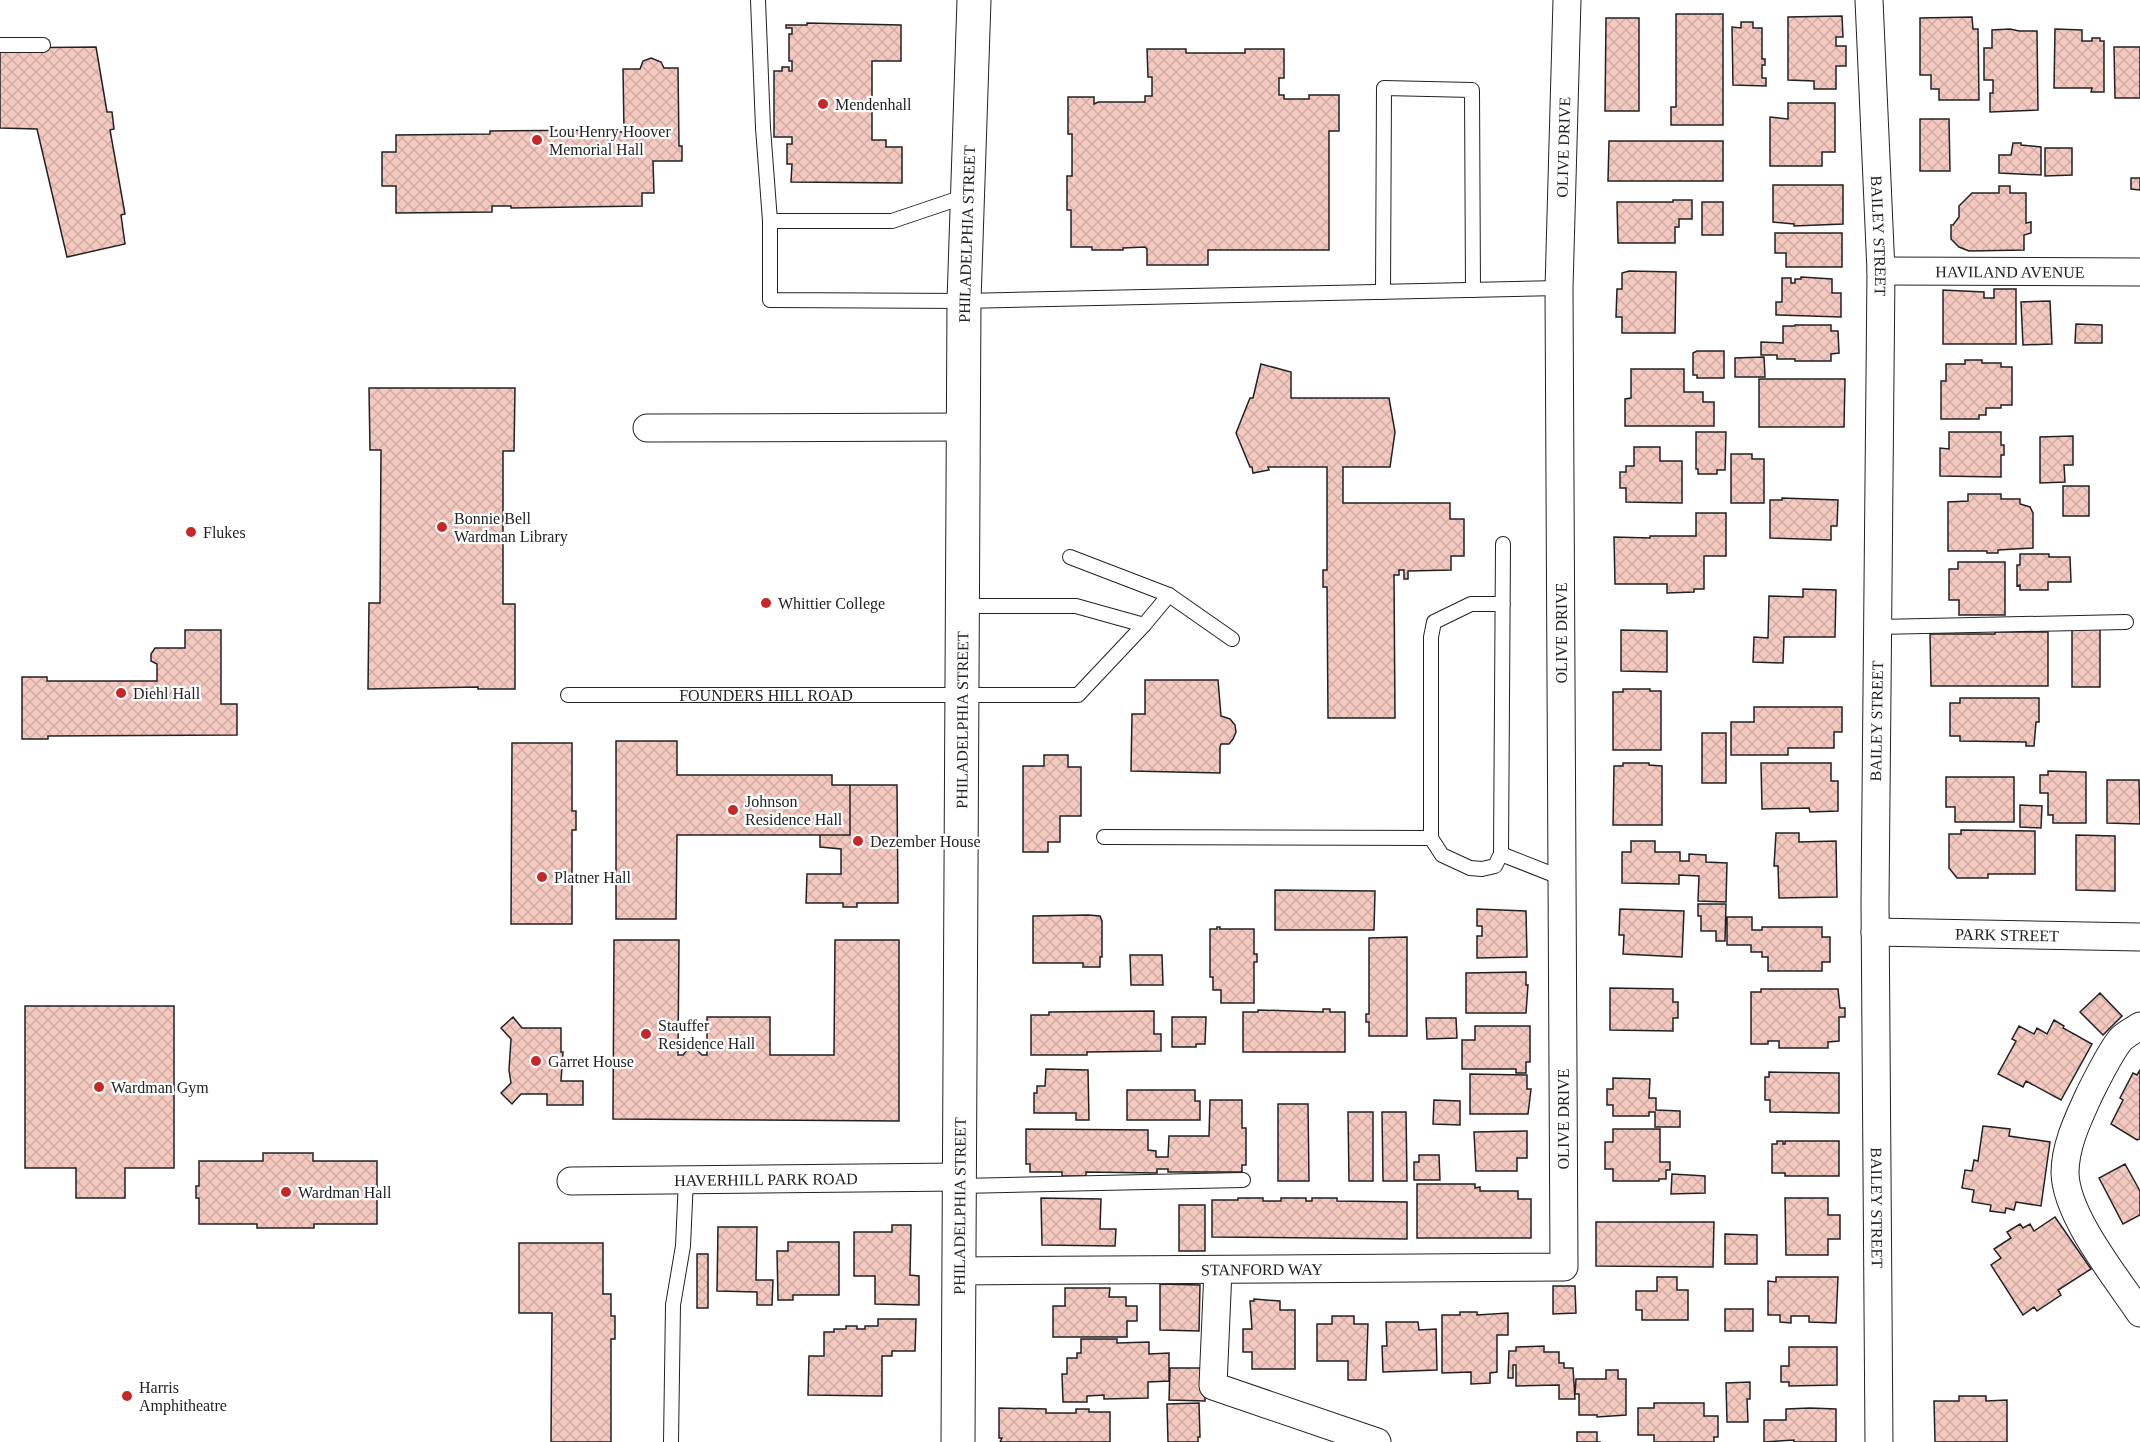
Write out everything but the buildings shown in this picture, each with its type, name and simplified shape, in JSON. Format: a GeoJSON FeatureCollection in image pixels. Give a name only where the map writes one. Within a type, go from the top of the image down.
{"type":"FeatureCollection","features":[{"type":"Feature","properties":{"kind":"street","name":"PHILADELPHIA STREET"},"geometry":{"type":"LineString","coordinates":[[958,1442],[964,301],[974,0]]}},
{"type":"Feature","properties":{"kind":"street","name":"OLIVE DRIVE"},"geometry":{"type":"LineString","coordinates":[[1564,1267],[1559,288],[1567,0]]}},
{"type":"Feature","properties":{"kind":"street","name":"BAILEY STREET"},"geometry":{"type":"LineString","coordinates":[[1869,0],[1881,272],[1875,932],[1879,1442]]}},
{"type":"Feature","properties":{"kind":"street","name":"HAVILAND AVENUE"},"geometry":{"type":"LineString","coordinates":[[1881,272],[2140,272]]}},
{"type":"Feature","properties":{"kind":"street"},"geometry":{"type":"LineString","coordinates":[[646,428],[964,427]]}},
{"type":"Feature","properties":{"kind":"street","name":"PARK STREET"},"geometry":{"type":"LineString","coordinates":[[1875,932],[2140,936]]}},
{"type":"Feature","properties":{"kind":"street"},"geometry":{"type":"LineString","coordinates":[[2140,1026],[2121,1038],[2096,1081],[2077,1121],[2068,1148],[2065,1173],[2068,1197],[2080,1224],[2140,1313]]}},
{"type":"Feature","properties":{"kind":"street","name":"HAVERHILL PARK ROAD"},"geometry":{"type":"LineString","coordinates":[[571,1181],[686,1179],[960,1181]]}},
{"type":"Feature","properties":{"kind":"street","name":"STANFORD WAY"},"geometry":{"type":"LineString","coordinates":[[959,1271],[1564,1267]]}},
{"type":"Feature","properties":{"kind":"street"},"geometry":{"type":"LineString","coordinates":[[1218,1269],[1213,1386],[1377,1442]]}},
{"type":"Feature","properties":{"kind":"lane"},"geometry":{"type":"LineString","coordinates":[[758,0],[763,128],[770,221],[770,300],[964,301],[1559,288]]}},
{"type":"Feature","properties":{"kind":"lane"},"geometry":{"type":"LineString","coordinates":[[0,45],[43,45]]}},
{"type":"Feature","properties":{"kind":"lane"},"geometry":{"type":"LineString","coordinates":[[1383,292],[1384,88],[1472,90],[1473,290]]}},
{"type":"Feature","properties":{"kind":"lane"},"geometry":{"type":"LineString","coordinates":[[770,221],[892,221],[968,195]]}},
{"type":"Feature","properties":{"kind":"lane"},"geometry":{"type":"LineString","coordinates":[[1503,544],[1503,604],[1501,854],[1495,866],[1482,869],[1470,868],[1442,855],[1431,838],[1431,637],[1434,622],[1471,604],[1503,604]]}},
{"type":"Feature","properties":{"kind":"lane"},"geometry":{"type":"LineString","coordinates":[[1070,557],[1169,595],[1232,639]]}},
{"type":"Feature","properties":{"kind":"lane","name":"FOUNDERS HILL ROAD"},"geometry":{"type":"LineString","coordinates":[[568,695],[1078,695],[1169,595]]}},
{"type":"Feature","properties":{"kind":"lane"},"geometry":{"type":"LineString","coordinates":[[963,606],[1076,606],[1144,625]]}},
{"type":"Feature","properties":{"kind":"lane"},"geometry":{"type":"LineString","coordinates":[[1877,627],[2126,622]]}},
{"type":"Feature","properties":{"kind":"lane"},"geometry":{"type":"LineString","coordinates":[[1104,837],[1431,838]]}},
{"type":"Feature","properties":{"kind":"lane"},"geometry":{"type":"LineString","coordinates":[[1501,854],[1562,878]]}},
{"type":"Feature","properties":{"kind":"lane"},"geometry":{"type":"LineString","coordinates":[[671,1442],[673,1305],[683,1246],[686,1179]]}},
{"type":"Feature","properties":{"kind":"lane"},"geometry":{"type":"LineString","coordinates":[[960,1181],[1243,1180]]}},
{"type":"Feature","properties":{"kind":"place","name":"Mendenhall"},"geometry":{"type":"Point","coordinates":[823,104]}},
{"type":"Feature","properties":{"kind":"place","name":"Lou Henry Hoover Memorial Hall"},"geometry":{"type":"Point","coordinates":[537,140]}},
{"type":"Feature","properties":{"kind":"place","name":"Bonnie Bell Wardman Library"},"geometry":{"type":"Point","coordinates":[442,527]}},
{"type":"Feature","properties":{"kind":"place","name":"Flukes"},"geometry":{"type":"Point","coordinates":[191,532]}},
{"type":"Feature","properties":{"kind":"place","name":"Whittier College"},"geometry":{"type":"Point","coordinates":[766,603]}},
{"type":"Feature","properties":{"kind":"place","name":"Diehl Hall"},"geometry":{"type":"Point","coordinates":[121,693]}},
{"type":"Feature","properties":{"kind":"place","name":"Johnson Residence Hall"},"geometry":{"type":"Point","coordinates":[733,810]}},
{"type":"Feature","properties":{"kind":"place","name":"Dezember House"},"geometry":{"type":"Point","coordinates":[858,841]}},
{"type":"Feature","properties":{"kind":"place","name":"Platner Hall"},"geometry":{"type":"Point","coordinates":[542,877]}},
{"type":"Feature","properties":{"kind":"place","name":"Stauffer Residence Hall"},"geometry":{"type":"Point","coordinates":[646,1034]}},
{"type":"Feature","properties":{"kind":"place","name":"Garret House"},"geometry":{"type":"Point","coordinates":[536,1061]}},
{"type":"Feature","properties":{"kind":"place","name":"Wardman Gym"},"geometry":{"type":"Point","coordinates":[99,1087]}},
{"type":"Feature","properties":{"kind":"place","name":"Wardman Hall"},"geometry":{"type":"Point","coordinates":[286,1192]}},
{"type":"Feature","properties":{"kind":"place","name":"Harris Amphitheatre"},"geometry":{"type":"Point","coordinates":[127,1396]}}]}
